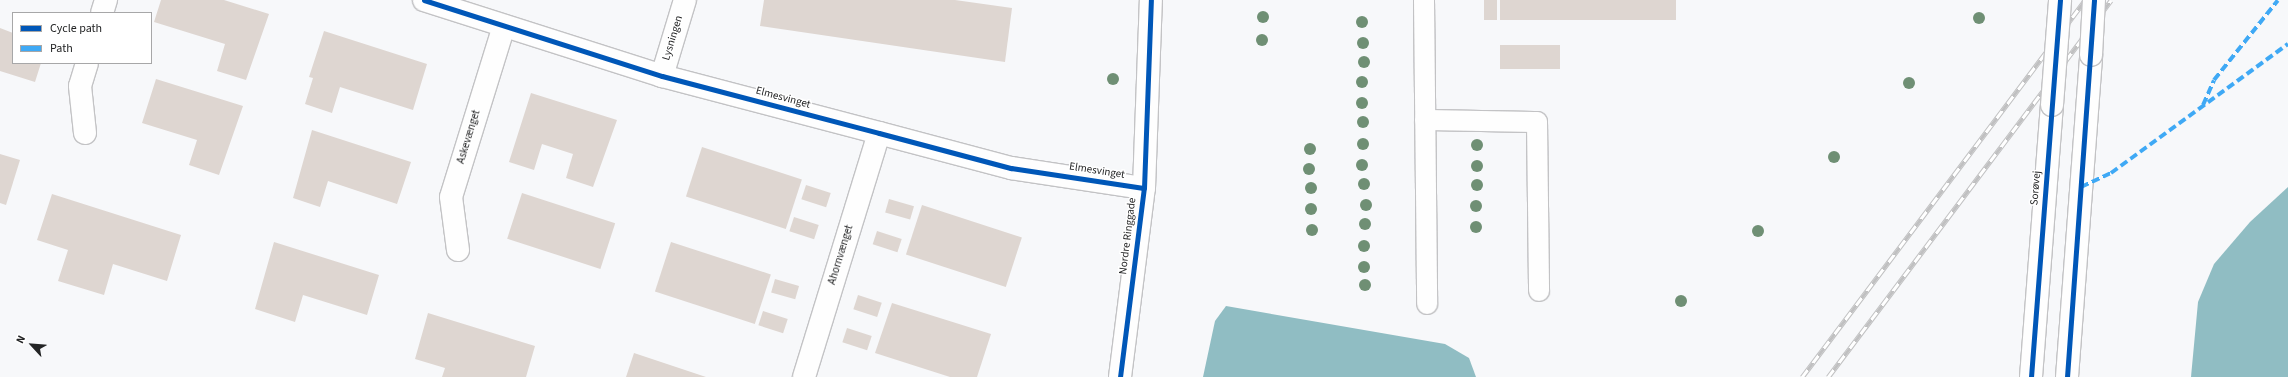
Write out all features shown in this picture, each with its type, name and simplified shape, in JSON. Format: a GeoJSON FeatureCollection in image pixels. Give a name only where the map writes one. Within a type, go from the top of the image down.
{"type":"FeatureCollection","features":[{"type":"Feature","properties":{"kind":"street"},"geometry":{"type":"LineString","coordinates":[[102,12],[106,0]]}},
{"type":"Feature","properties":{"kind":"street","name":"Elmesvinget"},"geometry":{"type":"LineString","coordinates":[[424,0],[662,76],[1011,168],[1144,188]]}},
{"type":"Feature","properties":{"kind":"street","name":"Lysningen"},"geometry":{"type":"LineString","coordinates":[[662,76],[685,0]]}},
{"type":"Feature","properties":{"kind":"street","name":"Nordre Ringgade"},"geometry":{"type":"LineString","coordinates":[[1120,377],[1144,188],[1151,0]]}},
{"type":"Feature","properties":{"kind":"street","name":"Sorøvej"},"geometry":{"type":"LineString","coordinates":[[2030,377],[2060,0]]}},
{"type":"Feature","properties":{"kind":"street"},"geometry":{"type":"LineString","coordinates":[[2067,377],[2094,0]]}},
{"type":"Feature","properties":{"kind":"street","name":"Askevænget"},"geometry":{"type":"LineString","coordinates":[[458,250],[451,197],[504,26]]}},
{"type":"Feature","properties":{"kind":"street"},"geometry":{"type":"LineString","coordinates":[[85,133],[80,86],[87,64]]}},
{"type":"Feature","properties":{"kind":"street","name":"Ahornvænget"},"geometry":{"type":"LineString","coordinates":[[804,377],[879,133]]}},
{"type":"Feature","properties":{"kind":"lane"},"geometry":{"type":"LineString","coordinates":[[1424,0],[1427,304]]}},
{"type":"Feature","properties":{"kind":"lane"},"geometry":{"type":"LineString","coordinates":[[1425,120],[1537,122],[1538,291]]}},
{"type":"Feature","properties":{"kind":"water"},"geometry":{"type":"Polygon","coordinates":[[[2288,187],[2288,377],[2191,377],[2198,302],[2214,264],[2250,222],[2288,187]]]}},
{"type":"Feature","properties":{"kind":"water"},"geometry":{"type":"Polygon","coordinates":[[[1226,306],[1445,344],[1469,358],[1476,377],[1203,377],[1215,321],[1226,306]]]}},
{"type":"Feature","properties":{"kind":"building"},"geometry":{"type":"Polygon","coordinates":[[[161,0],[224,0],[269,14],[246,80],[217,71],[225,44],[154,22],[161,0]]]}},
{"type":"Feature","properties":{"kind":"building"},"geometry":{"type":"Polygon","coordinates":[[[764,0],[955,0],[1012,8],[1005,62],[760,26],[764,0]]]}},
{"type":"Feature","properties":{"kind":"building"},"geometry":{"type":"Polygon","coordinates":[[[1484,0],[1497,0],[1497,20],[1484,20],[1484,0]]]}},
{"type":"Feature","properties":{"kind":"building"},"geometry":{"type":"Polygon","coordinates":[[[1500,0],[1676,0],[1676,20],[1500,20],[1500,0]]]}},
{"type":"Feature","properties":{"kind":"building"},"geometry":{"type":"Polygon","coordinates":[[[0,28],[12,33],[12,64],[41,64],[35,82],[0,71],[0,28]]]}},
{"type":"Feature","properties":{"kind":"building"},"geometry":{"type":"Polygon","coordinates":[[[324,31],[427,64],[413,110],[340,87],[332,113],[305,104],[313,78],[309,77],[324,31]]]}},
{"type":"Feature","properties":{"kind":"building"},"geometry":{"type":"Polygon","coordinates":[[[1500,45],[1560,45],[1560,69],[1500,69],[1500,45]]]}},
{"type":"Feature","properties":{"kind":"building"},"geometry":{"type":"Polygon","coordinates":[[[156,79],[243,106],[219,175],[189,165],[197,140],[142,123],[156,79]]]}},
{"type":"Feature","properties":{"kind":"building"},"geometry":{"type":"Polygon","coordinates":[[[531,93],[617,120],[593,187],[566,178],[573,154],[542,144],[534,170],[509,162],[531,93]]]}},
{"type":"Feature","properties":{"kind":"building"},"geometry":{"type":"Polygon","coordinates":[[[312,130],[411,162],[397,204],[328,181],[320,207],[293,198],[312,130]]]}},
{"type":"Feature","properties":{"kind":"building"},"geometry":{"type":"Polygon","coordinates":[[[702,147],[802,179],[786,229],[686,196],[702,147]]]}},
{"type":"Feature","properties":{"kind":"building"},"geometry":{"type":"Polygon","coordinates":[[[0,154],[20,160],[6,205],[0,203],[0,154]]]}},
{"type":"Feature","properties":{"kind":"building"},"geometry":{"type":"Polygon","coordinates":[[[806,185],[831,193],[826,207],[801,199],[806,185]]]}},
{"type":"Feature","properties":{"kind":"building"},"geometry":{"type":"Polygon","coordinates":[[[522,193],[615,223],[600,269],[507,239],[522,193]]]}},
{"type":"Feature","properties":{"kind":"building"},"geometry":{"type":"Polygon","coordinates":[[[52,194],[181,235],[167,281],[113,264],[104,295],[58,281],[68,250],[37,240],[52,194]]]}},
{"type":"Feature","properties":{"kind":"building"},"geometry":{"type":"Polygon","coordinates":[[[889,199],[914,206],[910,220],[885,212],[889,199]]]}},
{"type":"Feature","properties":{"kind":"building"},"geometry":{"type":"Polygon","coordinates":[[[922,205],[1022,237],[1006,287],[906,254],[922,205]]]}},
{"type":"Feature","properties":{"kind":"building"},"geometry":{"type":"Polygon","coordinates":[[[794,217],[819,225],[814,239],[789,231],[794,217]]]}},
{"type":"Feature","properties":{"kind":"building"},"geometry":{"type":"Polygon","coordinates":[[[877,231],[902,239],[897,252],[873,244],[877,231]]]}},
{"type":"Feature","properties":{"kind":"building"},"geometry":{"type":"Polygon","coordinates":[[[274,242],[379,275],[367,315],[303,295],[295,322],[255,309],[274,242]]]}},
{"type":"Feature","properties":{"kind":"building"},"geometry":{"type":"Polygon","coordinates":[[[671,242],[771,274],[755,324],[655,291],[671,242]]]}},
{"type":"Feature","properties":{"kind":"building"},"geometry":{"type":"Polygon","coordinates":[[[775,279],[799,286],[795,299],[771,292],[775,279]]]}},
{"type":"Feature","properties":{"kind":"building"},"geometry":{"type":"Polygon","coordinates":[[[858,295],[882,303],[877,317],[853,309],[858,295]]]}},
{"type":"Feature","properties":{"kind":"building"},"geometry":{"type":"Polygon","coordinates":[[[892,303],[991,334],[977,377],[950,377],[875,353],[892,303]]]}},
{"type":"Feature","properties":{"kind":"building"},"geometry":{"type":"Polygon","coordinates":[[[763,311],[788,319],[783,333],[758,325],[763,311]]]}},
{"type":"Feature","properties":{"kind":"building"},"geometry":{"type":"Polygon","coordinates":[[[428,313],[535,346],[526,377],[442,377],[445,368],[415,359],[428,313]]]}},
{"type":"Feature","properties":{"kind":"building"},"geometry":{"type":"Polygon","coordinates":[[[847,328],[872,336],[867,350],[842,342],[847,328]]]}},
{"type":"Feature","properties":{"kind":"building"},"geometry":{"type":"Polygon","coordinates":[[[634,353],[706,377],[626,377],[634,353]]]}},
{"type":"Feature","properties":{"kind":"railway"},"geometry":{"type":"LineString","coordinates":[[1802,377],[2085,0]]}},
{"type":"Feature","properties":{"kind":"railway"},"geometry":{"type":"LineString","coordinates":[[1828,377],[2111,0]]}},
{"type":"Feature","properties":{"kind":"marked path"},"geometry":{"type":"LineString","coordinates":[[2203,105],[2214,80],[2278,0]]}},
{"type":"Feature","properties":{"kind":"marked path"},"geometry":{"type":"LineString","coordinates":[[2081,187],[2111,173],[2288,44]]}},
{"type":"Feature","properties":{"kind":"cycle path"},"geometry":{"type":"LineString","coordinates":[[424,0],[662,76],[1011,168],[1144,188]]}},
{"type":"Feature","properties":{"kind":"cycle path"},"geometry":{"type":"LineString","coordinates":[[1120,377],[1144,188],[1151,0]]}},
{"type":"Feature","properties":{"kind":"cycle path"},"geometry":{"type":"LineString","coordinates":[[2031,377],[2060,0]]}},
{"type":"Feature","properties":{"kind":"cycle path"},"geometry":{"type":"LineString","coordinates":[[2067,377],[2094,0]]}}]}
